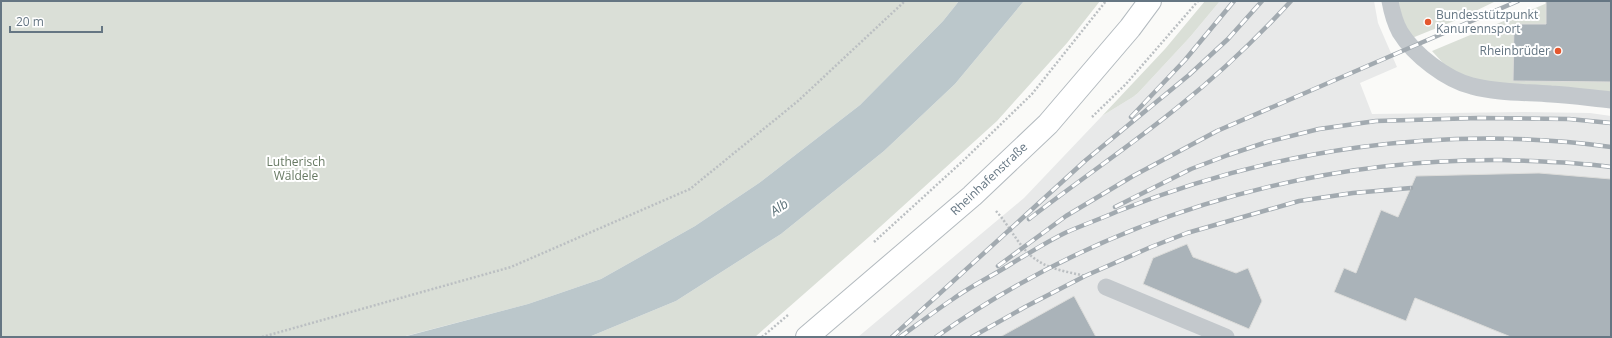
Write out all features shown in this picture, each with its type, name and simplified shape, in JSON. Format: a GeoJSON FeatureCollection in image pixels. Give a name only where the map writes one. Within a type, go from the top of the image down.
{"type":"FeatureCollection","features":[{"type":"Feature","properties":{"kind":"main road","name":"Rheinhafenstraße"},"geometry":{"type":"LineString","coordinates":[[807,337],[972,196],[1048,124],[1130,28],[1150,1]]}},
{"type":"Feature","properties":{"kind":"lane"},"geometry":{"type":"LineString","coordinates":[[1390,1],[1392,14],[1400,33],[1434,67],[1451,78],[1472,86],[1504,91],[1559,94],[1611,100]]}},
{"type":"Feature","properties":{"kind":"lane"},"geometry":{"type":"LineString","coordinates":[[1106,287],[1226,337]]}},
{"type":"Feature","properties":{"kind":"path"},"geometry":{"type":"LineString","coordinates":[[262,337],[511,267],[690,189],[798,101],[905,1]]}},
{"type":"Feature","properties":{"kind":"path"},"geometry":{"type":"LineString","coordinates":[[872,243],[964,160],[1032,94],[1106,1]]}},
{"type":"Feature","properties":{"kind":"path"},"geometry":{"type":"LineString","coordinates":[[996,212],[1003,218],[1009,230],[1028,254],[1051,268],[1085,276],[1091,279]]}},
{"type":"Feature","properties":{"kind":"path"},"geometry":{"type":"LineString","coordinates":[[762,337],[791,312]]}},
{"type":"Feature","properties":{"kind":"shaded area"},"geometry":{"type":"Polygon","coordinates":[[[1220,1],[1374,1],[1378,23],[1397,67],[1360,83],[1372,114],[1523,112],[1590,113],[1611,116],[1611,337],[858,337],[1024,198],[1102,116],[1138,93],[1190,37],[1220,1]]]}},
{"type":"Feature","properties":{"kind":"green space","name":"Lutherisch Wäldele"},"geometry":{"type":"Polygon","coordinates":[[[1,1],[959,1],[943,21],[860,105],[759,183],[695,226],[601,279],[528,304],[402,337],[1,337],[1,1]]]}},
{"type":"Feature","properties":{"kind":"green space"},"geometry":{"type":"Polygon","coordinates":[[[1024,1],[1100,1],[1067,43],[997,121],[870,236],[755,337],[589,337],[676,301],[781,234],[884,151],[955,84],[1024,1]]]}},
{"type":"Feature","properties":{"kind":"green space"},"geometry":{"type":"Polygon","coordinates":[[[1205,1],[1220,1],[1190,37],[1138,93],[1102,116],[1165,49],[1205,1]]]}},
{"type":"Feature","properties":{"kind":"green space","name":"Bundesstützpunkt Kanurennsport"},"geometry":{"type":"Polygon","coordinates":[[[1399,1],[1496,1],[1459,19],[1412,38],[1405,25],[1399,6],[1399,1]]]}},
{"type":"Feature","properties":{"kind":"green space"},"geometry":{"type":"Polygon","coordinates":[[[1552,1],[1611,1],[1611,96],[1479,83],[1452,73],[1432,51],[1552,1]]]}},
{"type":"Feature","properties":{"kind":"water","name":"Alb"},"geometry":{"type":"Polygon","coordinates":[[[959,1],[1024,1],[955,84],[884,151],[781,234],[676,301],[589,337],[403,337],[528,304],[601,279],[695,226],[759,183],[860,105],[943,21],[959,1]]]}},
{"type":"Feature","properties":{"kind":"building","name":"Rheinbrüder"},"geometry":{"type":"Polygon","coordinates":[[[1546,1],[1611,1],[1611,82],[1513,81],[1514,24],[1546,24],[1546,1]]]}},
{"type":"Feature","properties":{"kind":"building"},"geometry":{"type":"Polygon","coordinates":[[[1539,173],[1611,179],[1611,337],[1511,337],[1415,298],[1406,321],[1334,292],[1344,268],[1356,273],[1381,210],[1398,217],[1416,176],[1539,173]]]}},
{"type":"Feature","properties":{"kind":"building"},"geometry":{"type":"Polygon","coordinates":[[[1187,244],[1193,257],[1236,273],[1248,268],[1262,301],[1249,329],[1143,284],[1153,258],[1187,244]]]}},
{"type":"Feature","properties":{"kind":"building"},"geometry":{"type":"Polygon","coordinates":[[[1074,296],[1096,337],[1000,337],[1074,296]]]}},
{"type":"Feature","properties":{"kind":"railway"},"geometry":{"type":"LineString","coordinates":[[1131,117],[1185,60],[1234,1]]}},
{"type":"Feature","properties":{"kind":"railway"},"geometry":{"type":"LineString","coordinates":[[892,337],[1086,160],[1189,75],[1228,39],[1262,1]]}},
{"type":"Feature","properties":{"kind":"railway"},"geometry":{"type":"LineString","coordinates":[[1029,219],[1141,136],[1193,95],[1236,56],[1291,1]]}},
{"type":"Feature","properties":{"kind":"railway"},"geometry":{"type":"LineString","coordinates":[[998,266],[1066,216],[1133,176],[1217,131],[1518,1]]}},
{"type":"Feature","properties":{"kind":"railway"},"geometry":{"type":"LineString","coordinates":[[1115,207],[1191,169],[1267,142],[1319,129],[1376,121],[1479,118],[1569,119],[1611,123]]}},
{"type":"Feature","properties":{"kind":"railway"},"geometry":{"type":"LineString","coordinates":[[900,337],[967,290],[1067,232],[1175,190],[1236,172],[1297,158],[1359,147],[1422,141],[1485,139],[1548,141],[1611,147]]}},
{"type":"Feature","properties":{"kind":"railway"},"geometry":{"type":"LineString","coordinates":[[936,337],[999,296],[1065,260],[1133,230],[1204,205],[1277,185],[1350,171],[1425,163],[1500,160],[1542,161],[1611,167]]}},
{"type":"Feature","properties":{"kind":"railway"},"geometry":{"type":"LineString","coordinates":[[972,337],[1025,307],[1085,276],[1187,233],[1299,201],[1353,193],[1411,188]]}},
{"type":"Feature","properties":{"kind":"place","name":"Bundesstützpunkt Kanurennsport"},"geometry":{"type":"Point","coordinates":[1428,22]}},
{"type":"Feature","properties":{"kind":"place","name":"Rheinbrüder"},"geometry":{"type":"Point","coordinates":[1558,51]}}]}
